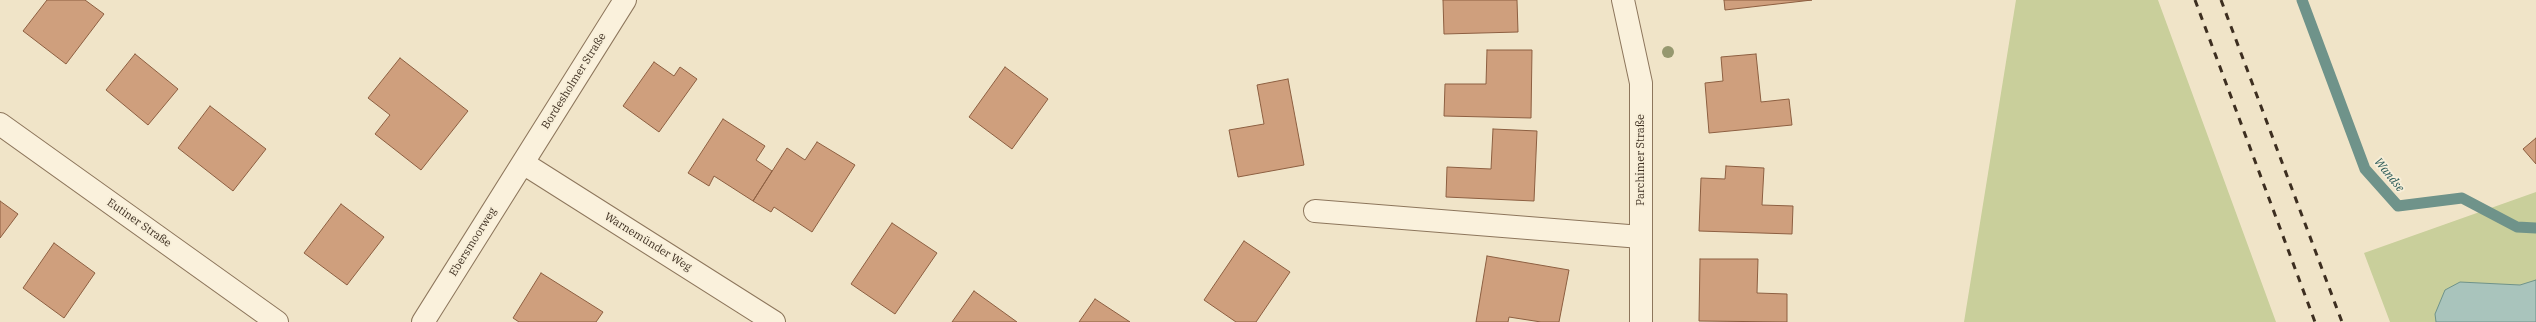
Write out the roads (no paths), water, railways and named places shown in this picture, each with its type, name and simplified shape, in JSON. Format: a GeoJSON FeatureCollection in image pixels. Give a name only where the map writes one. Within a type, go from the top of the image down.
{"type":"FeatureCollection","features":[{"type":"Feature","properties":{"kind":"street","name":"Bordesholmer Straße"},"geometry":{"type":"LineString","coordinates":[[523,163],[625,0]]}},
{"type":"Feature","properties":{"kind":"street","name":"Parchimer Straße"},"geometry":{"type":"LineString","coordinates":[[1622,0],[1641,83],[1641,322]]}},
{"type":"Feature","properties":{"kind":"street","name":"Eutiner Straße"},"geometry":{"type":"LineString","coordinates":[[0,124],[277,322]]}},
{"type":"Feature","properties":{"kind":"street","name":"Ebersmoorweg"},"geometry":{"type":"LineString","coordinates":[[423,322],[523,163]]}},
{"type":"Feature","properties":{"kind":"street","name":"Warnemünder Weg"},"geometry":{"type":"LineString","coordinates":[[523,163],[774,322]]}},
{"type":"Feature","properties":{"kind":"street"},"geometry":{"type":"LineString","coordinates":[[1315,211],[1641,236]]}},
{"type":"Feature","properties":{"kind":"water"},"geometry":{"type":"Polygon","coordinates":[[[2536,280],[2536,322],[2436,322],[2435,314],[2445,290],[2460,282],[2520,285],[2536,280]]]}},
{"type":"Feature","properties":{"kind":"waterway","name":"Wandse"},"geometry":{"type":"LineString","coordinates":[[2302,0],[2365,169],[2398,206],[2462,198],[2517,227],[2536,228]]}},
{"type":"Feature","properties":{"kind":"railway"},"geometry":{"type":"LineString","coordinates":[[2195,0],[2315,322]]}},
{"type":"Feature","properties":{"kind":"railway"},"geometry":{"type":"LineString","coordinates":[[2221,0],[2342,322]]}}]}
